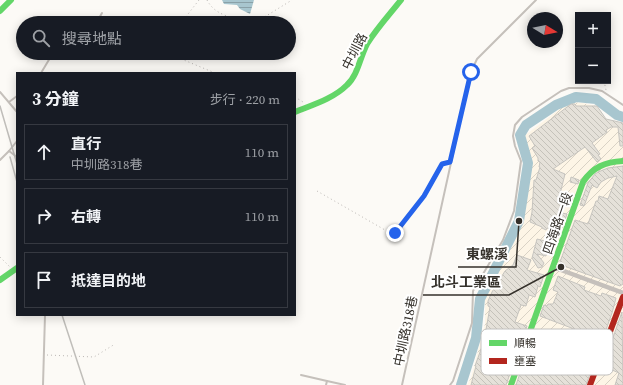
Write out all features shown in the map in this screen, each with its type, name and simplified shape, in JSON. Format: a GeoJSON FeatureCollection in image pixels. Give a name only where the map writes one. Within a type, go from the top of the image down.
{"type":"FeatureCollection","features":[{"type":"Feature","properties":{"kind":"street"},"geometry":{"type":"LineString","coordinates":[[0,11],[11,0]]}},
{"type":"Feature","properties":{"kind":"street","name":"中圳路"},"geometry":{"type":"LineString","coordinates":[[296,112],[307,108],[343,88],[350,81],[370,40],[401,0]]}},
{"type":"Feature","properties":{"kind":"street","name":"四海路一段"},"geometry":{"type":"LineString","coordinates":[[531,329],[583,182],[588,174],[597,167],[607,162],[623,161]]}},
{"type":"Feature","properties":{"kind":"street"},"geometry":{"type":"LineString","coordinates":[[553,267],[623,293]]}},
{"type":"Feature","properties":{"kind":"street"},"geometry":{"type":"LineString","coordinates":[[0,280],[16,271]]}},
{"type":"Feature","properties":{"kind":"street"},"geometry":{"type":"LineString","coordinates":[[611,329],[623,297]]}},
{"type":"Feature","properties":{"kind":"street","name":"四海路一段"},"geometry":{"type":"LineString","coordinates":[[511,385],[515,375]]}},
{"type":"Feature","properties":{"kind":"street"},"geometry":{"type":"LineString","coordinates":[[590,385],[594,375]]}},
{"type":"Feature","properties":{"kind":"lane","name":"中圳路318巷"},"geometry":{"type":"LineString","coordinates":[[402,385],[466,87],[471,72],[477,59],[536,0]]}},
{"type":"Feature","properties":{"kind":"lane"},"geometry":{"type":"LineString","coordinates":[[42,72],[49,60]]}},
{"type":"Feature","properties":{"kind":"lane"},"geometry":{"type":"LineString","coordinates":[[450,385],[453,382],[472,323],[473,291],[503,240],[514,211],[521,161],[513,136],[515,125],[522,117],[561,91],[569,88],[589,88],[602,91],[623,105]]}},
{"type":"Feature","properties":{"kind":"lane"},"geometry":{"type":"LineString","coordinates":[[0,92],[16,111]]}},
{"type":"Feature","properties":{"kind":"lane"},"geometry":{"type":"LineString","coordinates":[[9,102],[16,97]]}},
{"type":"Feature","properties":{"kind":"lane"},"geometry":{"type":"LineString","coordinates":[[0,160],[16,142]]}},
{"type":"Feature","properties":{"kind":"lane"},"geometry":{"type":"LineString","coordinates":[[9,151],[16,156]]}},
{"type":"Feature","properties":{"kind":"lane"},"geometry":{"type":"LineString","coordinates":[[43,385],[45,316]]}},
{"type":"Feature","properties":{"kind":"lane"},"geometry":{"type":"LineString","coordinates":[[301,375],[345,385]]}},
{"type":"Feature","properties":{"kind":"lane"},"geometry":{"type":"LineString","coordinates":[[326,385],[327,381]]}},
{"type":"Feature","properties":{"kind":"path"},"geometry":{"type":"LineString","coordinates":[[186,16],[199,0]]}},
{"type":"Feature","properties":{"kind":"path"},"geometry":{"type":"LineString","coordinates":[[207,0],[217,12],[227,16]]}},
{"type":"Feature","properties":{"kind":"path"},"geometry":{"type":"LineString","coordinates":[[266,16],[292,0]]}},
{"type":"Feature","properties":{"kind":"path"},"geometry":{"type":"LineString","coordinates":[[184,60],[213,72]]}},
{"type":"Feature","properties":{"kind":"path"},"geometry":{"type":"LineString","coordinates":[[606,84],[606,94]]}},
{"type":"Feature","properties":{"kind":"path"},"geometry":{"type":"LineString","coordinates":[[296,98],[303,102],[307,108]]}},
{"type":"Feature","properties":{"kind":"path"},"geometry":{"type":"LineString","coordinates":[[317,191],[392,234],[395,233],[424,196],[442,164],[450,162]]}},
{"type":"Feature","properties":{"kind":"path"},"geometry":{"type":"LineString","coordinates":[[0,258],[16,271]]}},
{"type":"Feature","properties":{"kind":"path"},"geometry":{"type":"LineString","coordinates":[[45,355],[94,357],[115,344]]}},
{"type":"Feature","properties":{"kind":"shaded area"},"geometry":{"type":"Polygon","coordinates":[[[569,102],[596,106],[604,118],[623,124],[623,385],[467,385],[471,378],[481,339],[481,375],[613,375],[613,329],[484,329],[485,294],[515,241],[528,192],[530,154],[524,136],[569,102]]]}},
{"type":"Feature","properties":{"kind":"water"},"geometry":{"type":"Polygon","coordinates":[[[222,0],[254,0],[250,14],[240,9],[237,5],[224,4],[222,0]]]}},
{"type":"Feature","properties":{"kind":"building"},"geometry":{"type":"Polygon","coordinates":[[[571,104],[575,104],[576,106],[597,106],[606,119],[623,123],[623,146],[620,146],[618,127],[611,127],[606,130],[607,132],[592,143],[600,154],[598,155],[601,159],[597,162],[585,147],[553,169],[565,174],[559,198],[563,199],[565,193],[573,196],[572,201],[567,199],[562,213],[567,214],[558,232],[547,228],[546,230],[530,222],[534,180],[536,180],[540,162],[538,161],[538,158],[532,148],[535,146],[529,136],[571,104]]]}},
{"type":"Feature","properties":{"kind":"building"},"geometry":{"type":"Polygon","coordinates":[[[623,166],[623,284],[620,286],[561,265],[560,262],[575,220],[588,224],[599,196],[608,199],[617,176],[608,178],[601,182],[597,188],[592,185],[584,206],[580,205],[588,183],[598,172],[608,168],[623,166]]]}},
{"type":"Feature","properties":{"kind":"building"},"geometry":{"type":"Polygon","coordinates":[[[571,177],[579,180],[578,184],[570,182],[571,177]]]}},
{"type":"Feature","properties":{"kind":"building"},"geometry":{"type":"Polygon","coordinates":[[[537,239],[549,242],[549,252],[547,251],[546,256],[537,254],[544,263],[542,267],[538,268],[532,258],[537,239]]]}},
{"type":"Feature","properties":{"kind":"building"},"geometry":{"type":"Polygon","coordinates":[[[517,255],[531,260],[527,270],[544,275],[540,287],[538,286],[535,297],[529,295],[526,306],[521,305],[515,322],[527,326],[526,329],[486,329],[490,307],[488,306],[488,301],[505,271],[513,265],[517,255]]]}},
{"type":"Feature","properties":{"kind":"building"},"geometry":{"type":"Polygon","coordinates":[[[558,276],[585,287],[584,290],[601,296],[602,293],[616,298],[606,329],[574,329],[540,316],[544,305],[547,306],[548,304],[553,304],[558,292],[553,290],[558,276]]]}},
{"type":"Feature","properties":{"kind":"building"},"geometry":{"type":"Polygon","coordinates":[[[622,312],[623,385],[615,385],[619,373],[613,370],[613,338],[622,312]]]}},
{"type":"Feature","properties":{"kind":"building"},"geometry":{"type":"Polygon","coordinates":[[[481,349],[481,375],[510,375],[506,385],[471,385],[475,366],[481,349]]]}},
{"type":"Feature","properties":{"kind":"building"},"geometry":{"type":"Polygon","coordinates":[[[519,375],[590,375],[586,385],[516,385],[519,375]]]}},
{"type":"Feature","properties":{"kind":"waterway"},"geometry":{"type":"LineString","coordinates":[[461,385],[476,338],[480,299],[519,221],[528,163],[520,135],[526,125],[556,105],[576,97],[596,99],[617,115],[623,117]]}},
{"type":"Feature","properties":{"kind":"railway"},"geometry":{"type":"LineString","coordinates":[[0,106],[16,161]]}},
{"type":"Feature","properties":{"kind":"railway"},"geometry":{"type":"LineString","coordinates":[[10,157],[16,178]]}},
{"type":"Feature","properties":{"kind":"railway"},"geometry":{"type":"LineString","coordinates":[[62,316],[85,385]]}},
{"type":"Feature","properties":{"kind":"traffic: fast"},"geometry":{"type":"LineString","coordinates":[[0,11],[11,0]]}},
{"type":"Feature","properties":{"kind":"traffic: fast"},"geometry":{"type":"LineString","coordinates":[[296,112],[329,98],[351,81],[367,44],[401,0]]}},
{"type":"Feature","properties":{"kind":"traffic: fast"},"geometry":{"type":"LineString","coordinates":[[531,329],[583,182],[595,169],[600,166],[623,161]]}},
{"type":"Feature","properties":{"kind":"traffic: fast"},"geometry":{"type":"LineString","coordinates":[[0,280],[16,269]]}},
{"type":"Feature","properties":{"kind":"traffic: fast"},"geometry":{"type":"LineString","coordinates":[[511,385],[515,375]]}},
{"type":"Feature","properties":{"kind":"traffic: jam"},"geometry":{"type":"LineString","coordinates":[[611,329],[623,297]]}},
{"type":"Feature","properties":{"kind":"traffic: jam"},"geometry":{"type":"LineString","coordinates":[[590,385],[594,375]]}},
{"type":"Feature","properties":{"kind":"place","name":"東螺溪"},"geometry":{"type":"Point","coordinates":[519,221]}},
{"type":"Feature","properties":{"kind":"place","name":"北斗工業區"},"geometry":{"type":"Point","coordinates":[561,267]}},
{"type":"Feature","properties":{"kind":"route"},"geometry":{"type":"LineString","coordinates":[[395,233],[424,196],[442,164],[450,162],[466,87],[471,72]]}}]}
